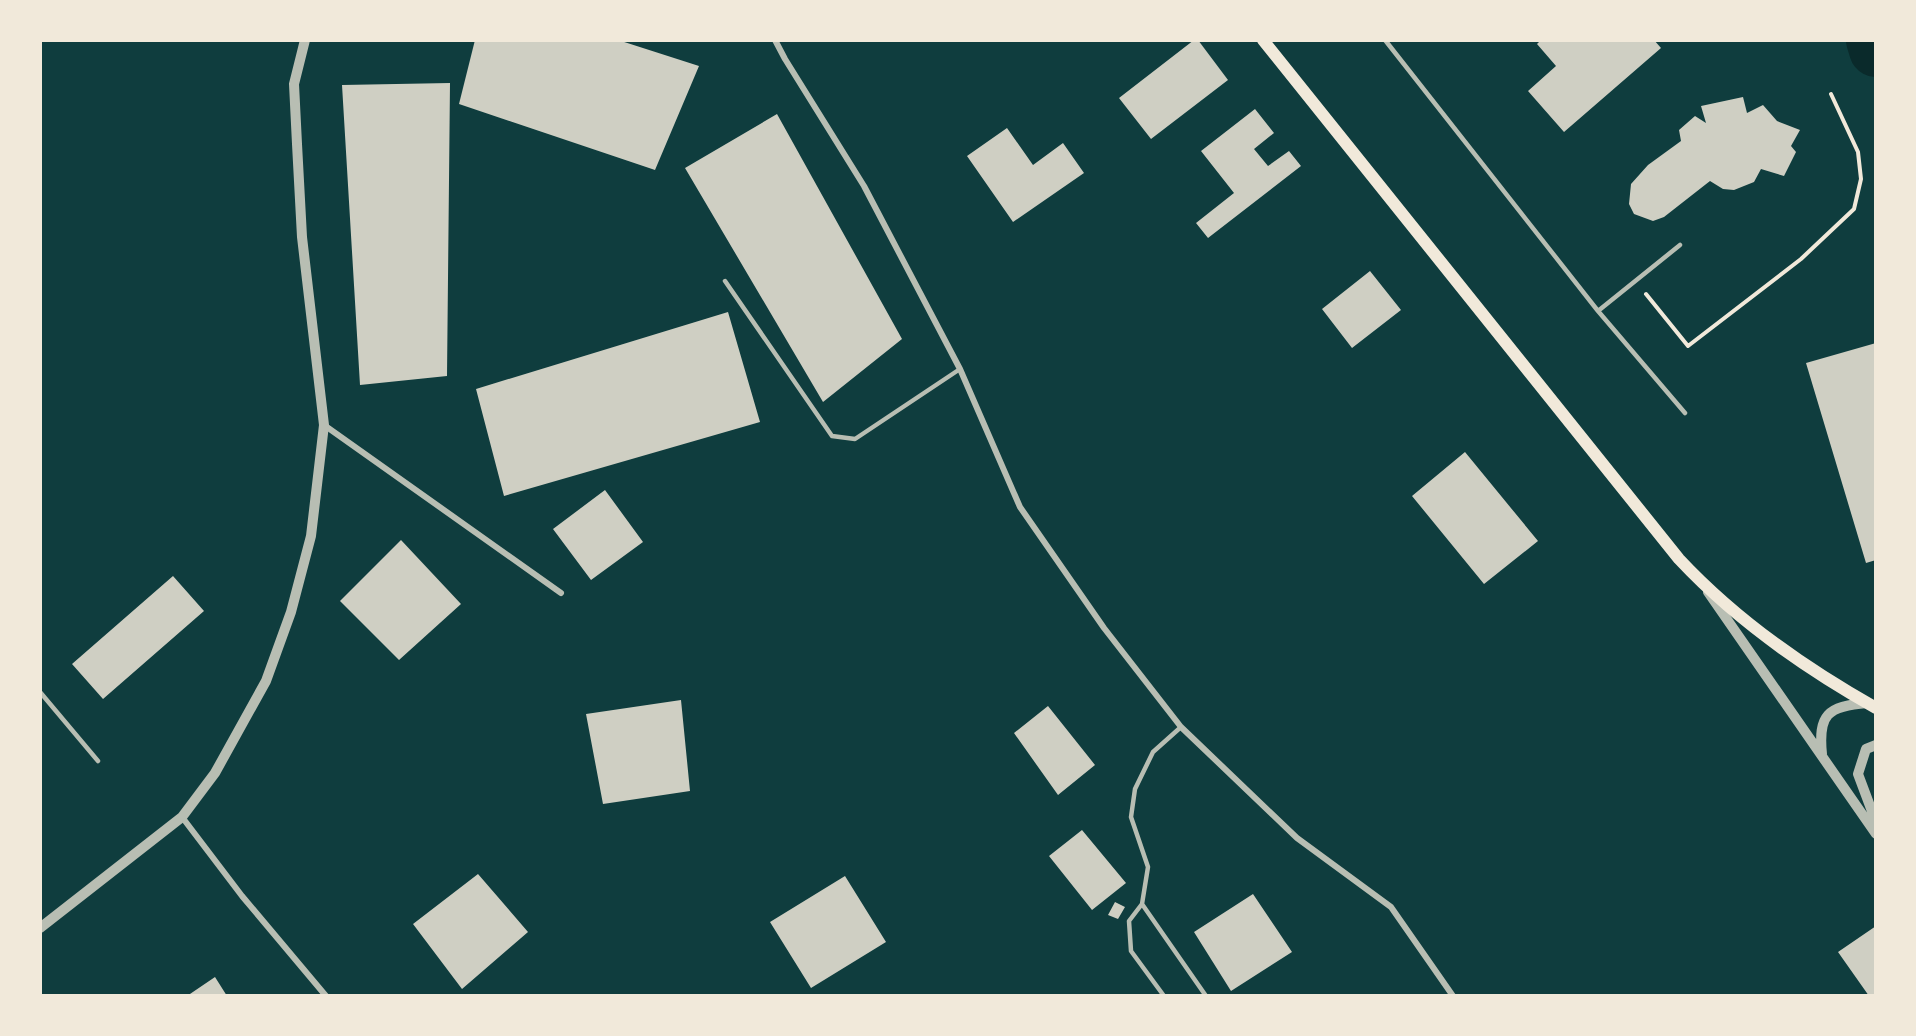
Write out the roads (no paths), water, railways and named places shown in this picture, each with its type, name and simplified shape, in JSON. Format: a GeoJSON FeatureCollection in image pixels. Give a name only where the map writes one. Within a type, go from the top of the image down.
{"type":"FeatureCollection","features":[{"type":"Feature","properties":{"kind":"main road"},"geometry":{"type":"LineString","coordinates":[[1263,40],[1601,464],[1704,587],[1750,626],[1807,667],[1871,706]]}},
{"type":"Feature","properties":{"kind":"street"},"geometry":{"type":"LineString","coordinates":[[40,928],[182,817],[215,773],[270,672],[291,612],[311,536],[324,425],[302,237],[296,132],[294,84],[305,40]]}},
{"type":"Feature","properties":{"kind":"street"},"geometry":{"type":"LineString","coordinates":[[776,40],[784,59],[864,186],[960,369],[1020,507],[1104,628],[1180,728],[1297,838],[1391,907],[1453,996]]}},
{"type":"Feature","properties":{"kind":"street"},"geometry":{"type":"LineString","coordinates":[[324,425],[561,593]]}},
{"type":"Feature","properties":{"kind":"street"},"geometry":{"type":"LineString","coordinates":[[1704,587],[1875,834]]}},
{"type":"Feature","properties":{"kind":"street"},"geometry":{"type":"LineString","coordinates":[[1822,758],[1820,728],[1829,714],[1847,705],[1871,706]]}},
{"type":"Feature","properties":{"kind":"street"},"geometry":{"type":"LineString","coordinates":[[1875,745],[1866,749],[1858,774],[1875,822]]}},
{"type":"Feature","properties":{"kind":"street"},"geometry":{"type":"LineString","coordinates":[[182,817],[242,896],[326,996]]}},
{"type":"Feature","properties":{"kind":"lane"},"geometry":{"type":"LineString","coordinates":[[1384,40],[1598,311],[1685,413]]}},
{"type":"Feature","properties":{"kind":"lane"},"geometry":{"type":"LineString","coordinates":[[1598,311],[1680,245]]}},
{"type":"Feature","properties":{"kind":"lane"},"geometry":{"type":"LineString","coordinates":[[725,281],[832,436],[855,439],[960,369]]}},
{"type":"Feature","properties":{"kind":"lane"},"geometry":{"type":"LineString","coordinates":[[40,692],[98,761]]}},
{"type":"Feature","properties":{"kind":"lane"},"geometry":{"type":"LineString","coordinates":[[1164,996],[1131,951],[1129,921],[1142,904],[1148,867],[1131,817],[1135,789],[1154,752],[1180,728]]}},
{"type":"Feature","properties":{"kind":"lane"},"geometry":{"type":"LineString","coordinates":[[1142,904],[1206,996]]}},
{"type":"Feature","properties":{"kind":"waterway"},"geometry":{"type":"LineString","coordinates":[[1873,40],[1876,50]]}}]}
